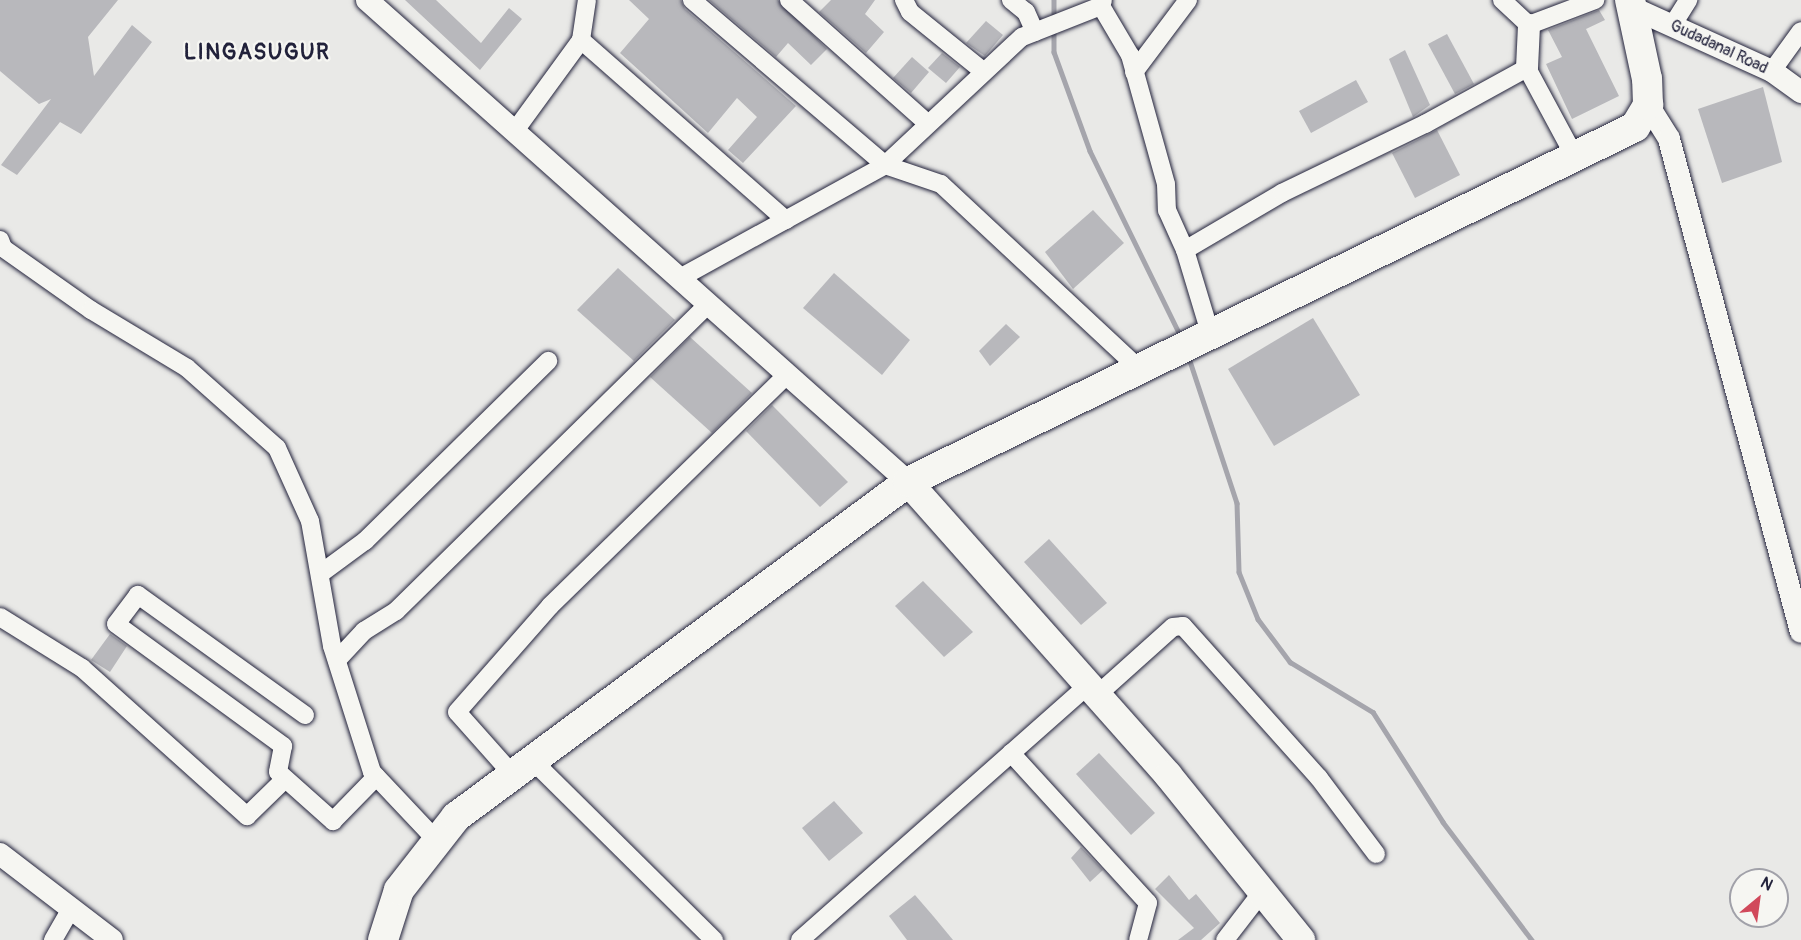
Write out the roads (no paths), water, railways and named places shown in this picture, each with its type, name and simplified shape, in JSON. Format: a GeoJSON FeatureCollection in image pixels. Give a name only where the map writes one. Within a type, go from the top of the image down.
{"type":"FeatureCollection","features":[{"type":"Feature","properties":{"kind":"highway"},"geometry":{"type":"LineString","coordinates":[[383,940],[399,890],[456,817],[908,482],[1143,366],[1209,337],[1576,159],[1635,127],[1648,105],[1647,80],[1631,4]]}},
{"type":"Feature","properties":{"kind":"main road"},"geometry":{"type":"LineString","coordinates":[[908,482],[1092,691],[1301,940]]}},
{"type":"Feature","properties":{"kind":"street"},"geometry":{"type":"LineString","coordinates":[[367,0],[908,482]]}},
{"type":"Feature","properties":{"kind":"street"},"geometry":{"type":"LineString","coordinates":[[514,132],[581,40],[587,0]]}},
{"type":"Feature","properties":{"kind":"street"},"geometry":{"type":"LineString","coordinates":[[692,0],[885,165],[941,184],[1143,366]]}},
{"type":"Feature","properties":{"kind":"street"},"geometry":{"type":"LineString","coordinates":[[789,0],[928,124]]}},
{"type":"Feature","properties":{"kind":"street"},"geometry":{"type":"LineString","coordinates":[[904,0],[909,12],[984,72]]}},
{"type":"Feature","properties":{"kind":"street"},"geometry":{"type":"LineString","coordinates":[[1011,0],[1026,12],[1029,34]]}},
{"type":"Feature","properties":{"kind":"street"},"geometry":{"type":"LineString","coordinates":[[1134,72],[1188,0]]}},
{"type":"Feature","properties":{"kind":"street"},"geometry":{"type":"LineString","coordinates":[[1502,0],[1529,25],[1527,68],[1576,159]]}},
{"type":"Feature","properties":{"kind":"street"},"geometry":{"type":"LineString","coordinates":[[1529,25],[1595,0]]}},
{"type":"Feature","properties":{"kind":"street"},"geometry":{"type":"LineString","coordinates":[[1672,26],[1688,0]]}},
{"type":"Feature","properties":{"kind":"street"},"geometry":{"type":"LineString","coordinates":[[678,279],[885,165],[984,72],[1029,34],[1102,3],[1130,55],[1166,184],[1167,210],[1185,250],[1209,337]]}},
{"type":"Feature","properties":{"kind":"street","name":"Gudadanal Road"},"geometry":{"type":"LineString","coordinates":[[1631,4],[1672,26],[1772,71],[1801,92]]}},
{"type":"Feature","properties":{"kind":"street"},"geometry":{"type":"LineString","coordinates":[[1772,71],[1801,31]]}},
{"type":"Feature","properties":{"kind":"street"},"geometry":{"type":"LineString","coordinates":[[581,40],[786,220]]}},
{"type":"Feature","properties":{"kind":"street"},"geometry":{"type":"LineString","coordinates":[[1185,250],[1282,193],[1425,124],[1527,68]]}},
{"type":"Feature","properties":{"kind":"street"},"geometry":{"type":"LineString","coordinates":[[1648,105],[1669,139],[1801,632]]}},
{"type":"Feature","properties":{"kind":"street"},"geometry":{"type":"LineString","coordinates":[[0,240],[3,248],[91,310],[187,368],[277,448],[310,521],[337,660],[376,777],[437,841]]}},
{"type":"Feature","properties":{"kind":"street"},"geometry":{"type":"LineString","coordinates":[[337,660],[364,631],[396,611],[707,304]]}},
{"type":"Feature","properties":{"kind":"street"},"geometry":{"type":"LineString","coordinates":[[320,574],[365,541],[548,361]]}},
{"type":"Feature","properties":{"kind":"street"},"geometry":{"type":"LineString","coordinates":[[714,940],[523,768],[457,712],[549,606],[787,375]]}},
{"type":"Feature","properties":{"kind":"street"},"geometry":{"type":"LineString","coordinates":[[305,716],[138,595],[116,624],[283,746],[278,772],[333,821],[376,777]]}},
{"type":"Feature","properties":{"kind":"street"},"geometry":{"type":"LineString","coordinates":[[0,617],[82,668],[247,816],[285,779]]}},
{"type":"Feature","properties":{"kind":"street"},"geometry":{"type":"LineString","coordinates":[[800,940],[1011,753],[1173,627],[1183,626],[1319,778],[1376,854]]}},
{"type":"Feature","properties":{"kind":"street"},"geometry":{"type":"LineString","coordinates":[[1011,753],[1148,903],[1138,940]]}},
{"type":"Feature","properties":{"kind":"street"},"geometry":{"type":"LineString","coordinates":[[0,855],[112,940]]}},
{"type":"Feature","properties":{"kind":"street"},"geometry":{"type":"LineString","coordinates":[[1225,940],[1262,892]]}},
{"type":"Feature","properties":{"kind":"street"},"geometry":{"type":"LineString","coordinates":[[53,940],[71,909]]}},
{"type":"Feature","properties":{"kind":"waterway"},"geometry":{"type":"LineString","coordinates":[[1054,0],[1054,18]]}},
{"type":"Feature","properties":{"kind":"waterway"},"geometry":{"type":"LineString","coordinates":[[1054,30],[1054,52],[1090,151],[1182,339]]}},
{"type":"Feature","properties":{"kind":"waterway"},"geometry":{"type":"LineString","coordinates":[[1189,358],[1237,503],[1239,572],[1258,619],[1290,662],[1373,712],[1443,822],[1532,940]]}},
{"type":"Feature","properties":{"kind":"district","name":"LINGASUGUR"},"geometry":{"type":"Point","coordinates":[257,53]}}]}
